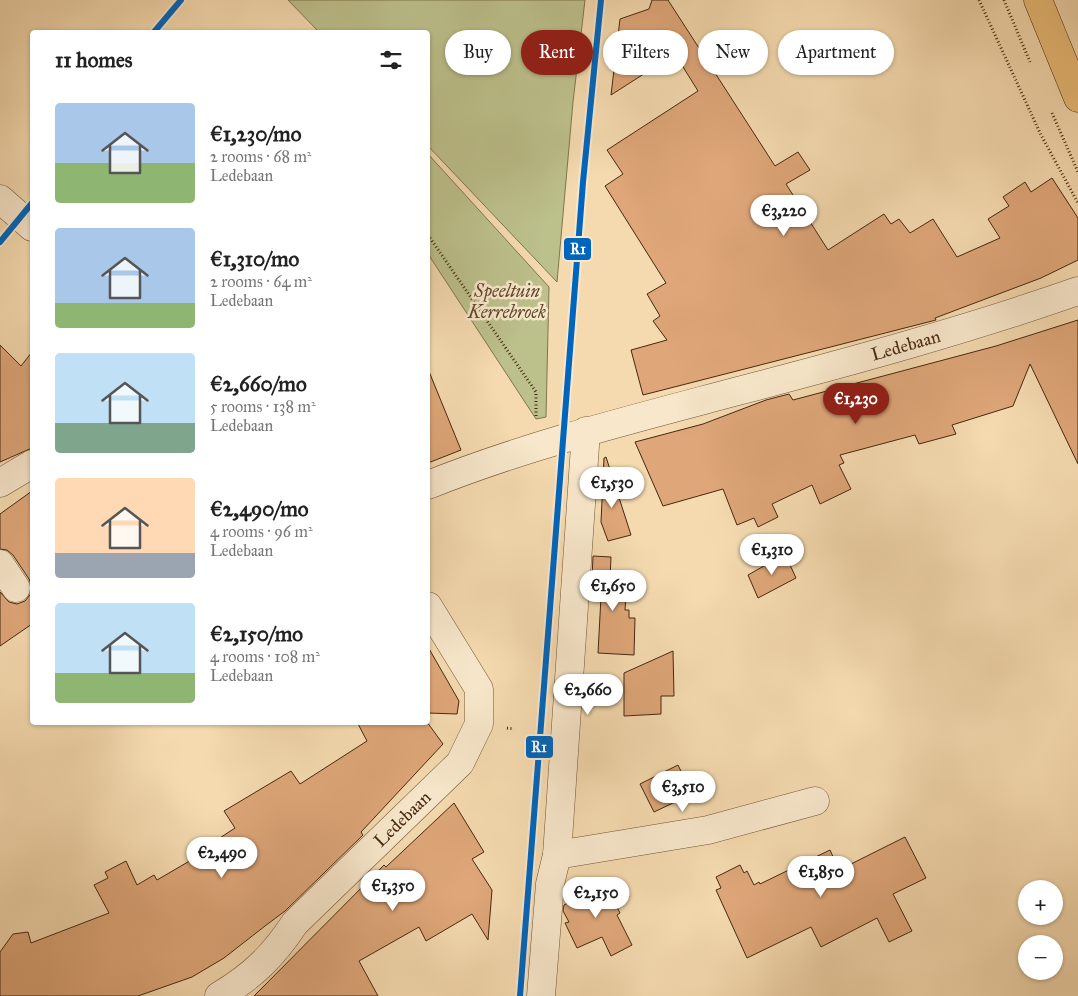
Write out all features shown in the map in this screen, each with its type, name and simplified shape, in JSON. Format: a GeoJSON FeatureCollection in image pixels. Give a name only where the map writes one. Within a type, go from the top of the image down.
{"type":"FeatureCollection","features":[{"type":"Feature","properties":{"kind":"main road"},"geometry":{"type":"LineString","coordinates":[[1038,0],[1078,98]]}},
{"type":"Feature","properties":{"kind":"street"},"geometry":{"type":"LineString","coordinates":[[0,199],[30,225]]}},
{"type":"Feature","properties":{"kind":"street","name":"Ledebaan"},"geometry":{"type":"LineString","coordinates":[[430,484],[586,431],[908,346],[990,322],[1078,291]]}},
{"type":"Feature","properties":{"kind":"street"},"geometry":{"type":"LineString","coordinates":[[541,996],[550,884],[557,855],[586,431]]}},
{"type":"Feature","properties":{"kind":"street"},"geometry":{"type":"LineString","coordinates":[[0,483],[30,465]]}},
{"type":"Feature","properties":{"kind":"street"},"geometry":{"type":"LineString","coordinates":[[0,564],[16,588]]}},
{"type":"Feature","properties":{"kind":"street","name":"Ledebaan"},"geometry":{"type":"LineString","coordinates":[[219,996],[260,968],[275,952],[295,923],[460,763],[479,724],[479,689],[430,609]]}},
{"type":"Feature","properties":{"kind":"street"},"geometry":{"type":"LineString","coordinates":[[557,855],[708,830],[815,801]]}},
{"type":"Feature","properties":{"kind":"path"},"geometry":{"type":"LineString","coordinates":[[978,0],[1041,135],[1078,203]]}},
{"type":"Feature","properties":{"kind":"path"},"geometry":{"type":"LineString","coordinates":[[430,238],[536,392],[539,446]]}},
{"type":"Feature","properties":{"kind":"green space"},"geometry":{"type":"Polygon","coordinates":[[[288,0],[585,0],[581,30],[521,30],[521,75],[576,75],[557,282],[430,148],[430,30],[317,30],[288,0]]]}},
{"type":"Feature","properties":{"kind":"green space","name":"Speeltuin Kerrebroek"},"geometry":{"type":"Polygon","coordinates":[[[430,156],[549,287],[546,417],[536,419],[430,257],[430,156]]]}},
{"type":"Feature","properties":{"kind":"building"},"geometry":{"type":"Polygon","coordinates":[[[652,0],[668,0],[687,30],[619,30],[620,19],[649,9],[652,0]]]}},
{"type":"Feature","properties":{"kind":"building"},"geometry":{"type":"Polygon","coordinates":[[[688,31],[698,47],[698,75],[716,75],[775,166],[798,152],[810,170],[786,184],[828,250],[884,214],[891,224],[899,219],[910,233],[933,219],[957,257],[1000,238],[988,219],[1009,206],[1003,197],[1025,182],[1031,192],[1052,178],[1078,218],[1078,260],[1041,278],[935,318],[936,320],[643,395],[631,350],[667,340],[653,321],[660,316],[647,294],[666,283],[605,186],[623,174],[607,150],[698,91],[688,75],[688,31]]]}},
{"type":"Feature","properties":{"kind":"building"},"geometry":{"type":"Polygon","coordinates":[[[613,75],[642,75],[611,95],[613,75]]]}},
{"type":"Feature","properties":{"kind":"building"},"geometry":{"type":"Polygon","coordinates":[[[1078,320],[1078,464],[1030,364],[1013,406],[952,425],[956,434],[919,444],[915,435],[840,455],[844,463],[839,465],[851,489],[820,504],[812,485],[772,504],[778,517],[758,527],[754,518],[737,525],[723,489],[663,506],[635,442],[703,424],[766,400],[789,394],[793,400],[996,346],[1078,320]]]}},
{"type":"Feature","properties":{"kind":"building"},"geometry":{"type":"Polygon","coordinates":[[[0,345],[21,366],[30,355],[30,449],[0,462],[0,345]]]}},
{"type":"Feature","properties":{"kind":"building"},"geometry":{"type":"Polygon","coordinates":[[[430,374],[461,450],[430,462],[430,374]]]}},
{"type":"Feature","properties":{"kind":"building"},"geometry":{"type":"Polygon","coordinates":[[[606,457],[631,535],[608,541],[601,522],[604,458],[606,457]]]}},
{"type":"Feature","properties":{"kind":"building"},"geometry":{"type":"Polygon","coordinates":[[[30,492],[30,582],[13,555],[7,550],[0,549],[0,514],[30,492]]]}},
{"type":"Feature","properties":{"kind":"building"},"geometry":{"type":"Polygon","coordinates":[[[785,554],[796,578],[758,598],[748,575],[785,554]]]}},
{"type":"Feature","properties":{"kind":"building"},"geometry":{"type":"Polygon","coordinates":[[[593,556],[611,557],[610,579],[627,580],[625,610],[629,610],[629,618],[635,618],[634,655],[598,653],[602,578],[592,578],[593,556]]]}},
{"type":"Feature","properties":{"kind":"building"},"geometry":{"type":"Polygon","coordinates":[[[0,592],[9,602],[17,604],[25,601],[30,595],[30,625],[0,646],[0,592]]]}},
{"type":"Feature","properties":{"kind":"building"},"geometry":{"type":"Polygon","coordinates":[[[430,650],[459,701],[457,714],[430,713],[430,650]]]}},
{"type":"Feature","properties":{"kind":"building"},"geometry":{"type":"Polygon","coordinates":[[[673,651],[674,696],[661,696],[661,714],[624,716],[624,673],[673,651]]]}},
{"type":"Feature","properties":{"kind":"building"},"geometry":{"type":"Polygon","coordinates":[[[359,725],[429,725],[443,744],[361,832],[363,835],[285,911],[224,958],[192,977],[138,996],[0,996],[0,952],[13,934],[28,932],[31,943],[109,913],[94,885],[108,878],[105,872],[126,861],[137,885],[154,875],[157,880],[205,852],[203,849],[235,828],[224,811],[291,771],[300,784],[367,741],[359,725]]]}},
{"type":"Feature","properties":{"kind":"building"},"geometry":{"type":"Polygon","coordinates":[[[678,765],[692,794],[654,812],[640,784],[678,765]]]}},
{"type":"Feature","properties":{"kind":"building"},"geometry":{"type":"Polygon","coordinates":[[[454,803],[484,852],[472,859],[492,890],[488,940],[472,914],[426,941],[419,927],[359,961],[378,996],[254,996],[384,865],[386,867],[454,803]]]}},
{"type":"Feature","properties":{"kind":"building"},"geometry":{"type":"Polygon","coordinates":[[[905,837],[926,878],[893,894],[912,931],[889,942],[877,918],[821,947],[811,927],[747,958],[716,890],[721,888],[716,877],[740,865],[744,873],[747,871],[754,885],[759,882],[760,884],[830,850],[839,870],[905,837]]]}},
{"type":"Feature","properties":{"kind":"building"},"geometry":{"type":"Polygon","coordinates":[[[602,878],[620,913],[617,915],[632,945],[611,956],[602,937],[577,948],[565,923],[569,922],[563,911],[564,905],[581,896],[578,890],[602,878]]]}},
{"type":"Feature","properties":{"kind":"railway"},"geometry":{"type":"LineString","coordinates":[[520,996],[583,182],[601,0]]}},
{"type":"Feature","properties":{"kind":"transit line","name":"R1"},"geometry":{"type":"LineString","coordinates":[[156,30],[181,0]]}},
{"type":"Feature","properties":{"kind":"transit line","name":"R1"},"geometry":{"type":"LineString","coordinates":[[520,996],[583,182],[601,0]]}},
{"type":"Feature","properties":{"kind":"transit line","name":"R1"},"geometry":{"type":"LineString","coordinates":[[0,242],[30,205]]}}]}
